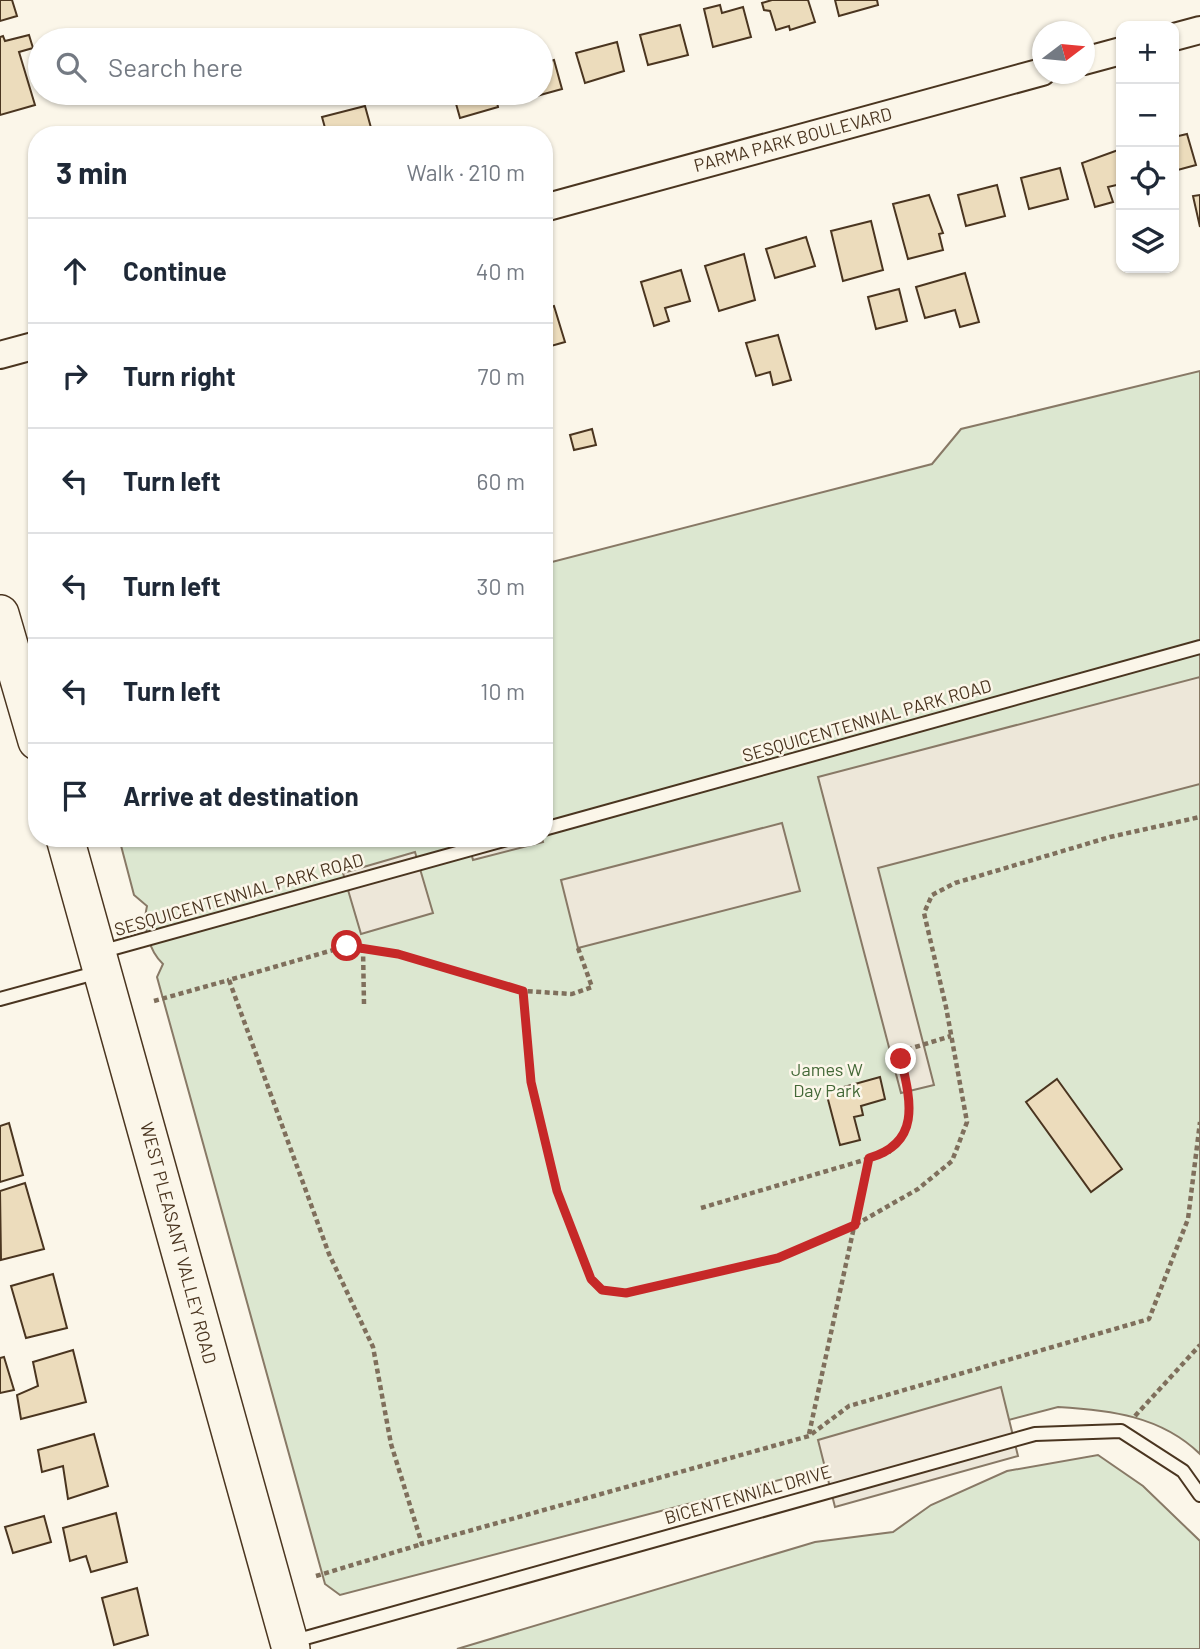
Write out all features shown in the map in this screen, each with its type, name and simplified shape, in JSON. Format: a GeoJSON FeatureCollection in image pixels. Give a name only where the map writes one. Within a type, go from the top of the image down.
{"type":"FeatureCollection","features":[{"type":"Feature","properties":{"kind":"main road"},"geometry":{"type":"LineString","coordinates":[[0,614],[28,710]]}},
{"type":"Feature","properties":{"kind":"main road","name":"WEST PLEASANT VALLEY ROAD"},"geometry":{"type":"LineString","coordinates":[[68,847],[283,1647]]}},
{"type":"Feature","properties":{"kind":"street"},"geometry":{"type":"LineString","coordinates":[[1179,36],[1200,30]]}},
{"type":"Feature","properties":{"kind":"street"},"geometry":{"type":"LineString","coordinates":[[1095,58],[1116,52]]}},
{"type":"Feature","properties":{"kind":"street","name":"PARMA PARK BOULEVARD"},"geometry":{"type":"LineString","coordinates":[[553,206],[1032,75]]}},
{"type":"Feature","properties":{"kind":"street"},"geometry":{"type":"LineString","coordinates":[[0,355],[28,347]]}},
{"type":"Feature","properties":{"kind":"lane","name":"SESQUICENTENNIAL PARK ROAD"},"geometry":{"type":"LineString","coordinates":[[553,827],[1200,647]]}},
{"type":"Feature","properties":{"kind":"lane","name":"SESQUICENTENNIAL PARK ROAD"},"geometry":{"type":"LineString","coordinates":[[0,999],[100,962],[481,847]]}},
{"type":"Feature","properties":{"kind":"lane","name":"BICENTENNIAL DRIVE"},"geometry":{"type":"LineString","coordinates":[[283,1647],[1035,1434],[1121,1431]]}},
{"type":"Feature","properties":{"kind":"lane"},"geometry":{"type":"LineString","coordinates":[[1121,1431],[1183,1471],[1200,1495]]}},
{"type":"Feature","properties":{"kind":"path"},"geometry":{"type":"LineString","coordinates":[[523,991],[531,1082],[557,1191],[591,1279],[602,1290],[626,1293],[778,1258],[855,1225],[918,1189],[952,1161],[967,1122],[924,913],[932,895],[955,883],[1111,837],[1200,817]]}},
{"type":"Feature","properties":{"kind":"path"},"geometry":{"type":"LineString","coordinates":[[154,1001],[347,946],[398,954],[523,991],[572,994],[592,987],[579,948]]}},
{"type":"Feature","properties":{"kind":"path"},"geometry":{"type":"LineString","coordinates":[[363,948],[364,1004]]}},
{"type":"Feature","properties":{"kind":"path"},"geometry":{"type":"LineString","coordinates":[[229,979],[329,1254],[373,1347],[391,1444],[422,1544]]}},
{"type":"Feature","properties":{"kind":"path"},"geometry":{"type":"LineString","coordinates":[[899,1052],[951,1036]]}},
{"type":"Feature","properties":{"kind":"path"},"geometry":{"type":"LineString","coordinates":[[701,1208],[888,1153],[902,1139],[910,1112],[901,1059]]}},
{"type":"Feature","properties":{"kind":"path"},"geometry":{"type":"LineString","coordinates":[[316,1576],[809,1436],[849,1406],[1149,1319],[1188,1219],[1200,1122]]}},
{"type":"Feature","properties":{"kind":"path"},"geometry":{"type":"LineString","coordinates":[[809,1436],[869,1158]]}},
{"type":"Feature","properties":{"kind":"path"},"geometry":{"type":"LineString","coordinates":[[1121,1431],[1200,1345]]}},
{"type":"Feature","properties":{"kind":"green space","name":"James W Day Park"},"geometry":{"type":"Polygon","coordinates":[[[1200,371],[1200,1454],[1169,1431],[1134,1417],[1097,1410],[1058,1407],[340,1595],[325,1584],[157,977],[163,964],[148,937],[145,921],[147,906],[134,895],[121,847],[553,847],[553,562],[932,464],[961,429],[1200,371]]]}},
{"type":"Feature","properties":{"kind":"green space"},"geometry":{"type":"Polygon","coordinates":[[[1098,1455],[1143,1486],[1200,1541],[1200,1649],[457,1649],[815,1542],[893,1532],[931,1505],[1007,1471],[1098,1455]]]}},
{"type":"Feature","properties":{"kind":"shaded area"},"geometry":{"type":"Polygon","coordinates":[[[1200,677],[1200,784],[878,868],[934,1085],[901,1093],[818,777],[1200,677]]]}},
{"type":"Feature","properties":{"kind":"shaded area"},"geometry":{"type":"Polygon","coordinates":[[[782,823],[800,891],[578,948],[561,880],[782,823]]]}},
{"type":"Feature","properties":{"kind":"shaded area"},"geometry":{"type":"Polygon","coordinates":[[[469,847],[524,847],[473,860],[469,847]]]}},
{"type":"Feature","properties":{"kind":"shaded area"},"geometry":{"type":"Polygon","coordinates":[[[415,852],[433,913],[361,934],[343,873],[415,852]]]}},
{"type":"Feature","properties":{"kind":"shaded area"},"geometry":{"type":"Polygon","coordinates":[[[1001,1387],[1018,1456],[835,1507],[818,1440],[1001,1387]]]}},
{"type":"Feature","properties":{"kind":"building"},"geometry":{"type":"Polygon","coordinates":[[[0,0],[12,0],[17,16],[0,21],[0,0]]]}},
{"type":"Feature","properties":{"kind":"building"},"geometry":{"type":"Polygon","coordinates":[[[772,0],[808,0],[815,22],[790,30],[789,26],[776,30],[770,11],[764,10],[762,3],[772,0]]]}},
{"type":"Feature","properties":{"kind":"building"},"geometry":{"type":"Polygon","coordinates":[[[835,0],[877,0],[878,5],[839,16],[835,0]]]}},
{"type":"Feature","properties":{"kind":"building"},"geometry":{"type":"Polygon","coordinates":[[[720,5],[722,13],[743,7],[751,37],[713,47],[704,9],[720,5]]]}},
{"type":"Feature","properties":{"kind":"building"},"geometry":{"type":"Polygon","coordinates":[[[680,25],[688,55],[648,65],[640,35],[680,25]]]}},
{"type":"Feature","properties":{"kind":"building"},"geometry":{"type":"Polygon","coordinates":[[[28,35],[28,49],[19,52],[28,82],[28,105],[35,105],[0,115],[0,37],[3,36],[5,41],[28,35]]]}},
{"type":"Feature","properties":{"kind":"building"},"geometry":{"type":"Polygon","coordinates":[[[617,42],[624,71],[585,83],[576,53],[617,42]]]}},
{"type":"Feature","properties":{"kind":"building"},"geometry":{"type":"Polygon","coordinates":[[[553,60],[562,89],[553,91],[553,60]]]}},
{"type":"Feature","properties":{"kind":"building"},"geometry":{"type":"Polygon","coordinates":[[[456,105],[498,105],[498,107],[460,118],[456,105]]]}},
{"type":"Feature","properties":{"kind":"building"},"geometry":{"type":"Polygon","coordinates":[[[365,106],[371,126],[324,126],[322,117],[365,106]]]}},
{"type":"Feature","properties":{"kind":"building"},"geometry":{"type":"Polygon","coordinates":[[[1187,134],[1196,165],[1179,170],[1179,147],[1179,136],[1187,134]]]}},
{"type":"Feature","properties":{"kind":"building"},"geometry":{"type":"Polygon","coordinates":[[[1116,151],[1116,185],[1108,187],[1113,202],[1095,207],[1082,163],[1116,151]]]}},
{"type":"Feature","properties":{"kind":"building"},"geometry":{"type":"Polygon","coordinates":[[[1060,168],[1068,199],[1029,209],[1021,178],[1060,168]]]}},
{"type":"Feature","properties":{"kind":"building"},"geometry":{"type":"Polygon","coordinates":[[[997,185],[1005,216],[966,226],[958,195],[997,185]]]}},
{"type":"Feature","properties":{"kind":"building"},"geometry":{"type":"Polygon","coordinates":[[[929,195],[943,233],[939,234],[943,250],[908,259],[893,204],[929,195]]]}},
{"type":"Feature","properties":{"kind":"building"},"geometry":{"type":"Polygon","coordinates":[[[1200,195],[1200,227],[1193,196],[1200,195]]]}},
{"type":"Feature","properties":{"kind":"building"},"geometry":{"type":"Polygon","coordinates":[[[871,221],[883,270],[843,281],[831,231],[871,221]]]}},
{"type":"Feature","properties":{"kind":"building"},"geometry":{"type":"Polygon","coordinates":[[[806,237],[815,266],[775,278],[766,249],[806,237]]]}},
{"type":"Feature","properties":{"kind":"building"},"geometry":{"type":"Polygon","coordinates":[[[744,254],[755,300],[719,311],[705,266],[744,254]]]}},
{"type":"Feature","properties":{"kind":"building"},"geometry":{"type":"Polygon","coordinates":[[[681,270],[690,301],[665,308],[669,321],[654,326],[641,282],[681,270]]]}},
{"type":"Feature","properties":{"kind":"building"},"geometry":{"type":"Polygon","coordinates":[[[965,273],[979,322],[960,327],[955,310],[925,318],[916,287],[965,273]]]}},
{"type":"Feature","properties":{"kind":"building"},"geometry":{"type":"Polygon","coordinates":[[[899,289],[907,321],[876,329],[868,297],[899,289]]]}},
{"type":"Feature","properties":{"kind":"building"},"geometry":{"type":"Polygon","coordinates":[[[553,306],[565,342],[553,345],[553,306]]]}},
{"type":"Feature","properties":{"kind":"building"},"geometry":{"type":"Polygon","coordinates":[[[778,335],[791,380],[773,385],[770,372],[756,376],[746,343],[778,335]]]}},
{"type":"Feature","properties":{"kind":"building"},"geometry":{"type":"Polygon","coordinates":[[[592,429],[596,445],[574,450],[570,435],[592,429]]]}},
{"type":"Feature","properties":{"kind":"building"},"geometry":{"type":"Polygon","coordinates":[[[880,1077],[885,1099],[861,1106],[863,1115],[854,1117],[860,1140],[840,1145],[826,1092],[880,1077]]]}},
{"type":"Feature","properties":{"kind":"building"},"geometry":{"type":"Polygon","coordinates":[[[1057,1079],[1122,1169],[1091,1192],[1026,1102],[1057,1079]]]}},
{"type":"Feature","properties":{"kind":"building"},"geometry":{"type":"Polygon","coordinates":[[[9,1123],[23,1175],[0,1182],[0,1126],[9,1123]]]}},
{"type":"Feature","properties":{"kind":"building"},"geometry":{"type":"Polygon","coordinates":[[[25,1183],[44,1249],[1,1260],[0,1191],[25,1183]]]}},
{"type":"Feature","properties":{"kind":"building"},"geometry":{"type":"Polygon","coordinates":[[[53,1274],[67,1328],[26,1338],[11,1286],[53,1274]]]}},
{"type":"Feature","properties":{"kind":"building"},"geometry":{"type":"Polygon","coordinates":[[[73,1350],[86,1402],[21,1419],[17,1395],[38,1386],[33,1362],[73,1350]]]}},
{"type":"Feature","properties":{"kind":"building"},"geometry":{"type":"Polygon","coordinates":[[[4,1357],[14,1390],[0,1393],[0,1358],[4,1357]]]}},
{"type":"Feature","properties":{"kind":"building"},"geometry":{"type":"Polygon","coordinates":[[[94,1434],[108,1486],[68,1499],[63,1466],[42,1472],[38,1450],[94,1434]]]}},
{"type":"Feature","properties":{"kind":"building"},"geometry":{"type":"Polygon","coordinates":[[[116,1513],[127,1562],[91,1572],[86,1556],[70,1561],[63,1528],[116,1513]]]}},
{"type":"Feature","properties":{"kind":"building"},"geometry":{"type":"Polygon","coordinates":[[[44,1516],[51,1542],[13,1553],[5,1527],[44,1516]]]}},
{"type":"Feature","properties":{"kind":"building"},"geometry":{"type":"Polygon","coordinates":[[[137,1588],[148,1635],[114,1645],[102,1598],[137,1588]]]}},
{"type":"Feature","properties":{"kind":"route"},"geometry":{"type":"LineString","coordinates":[[347,946],[398,954],[523,991],[531,1082],[557,1191],[591,1279],[602,1290],[626,1293],[778,1258],[855,1225],[869,1158],[888,1153],[902,1139],[910,1112],[909,1092],[901,1059]]}}]}
